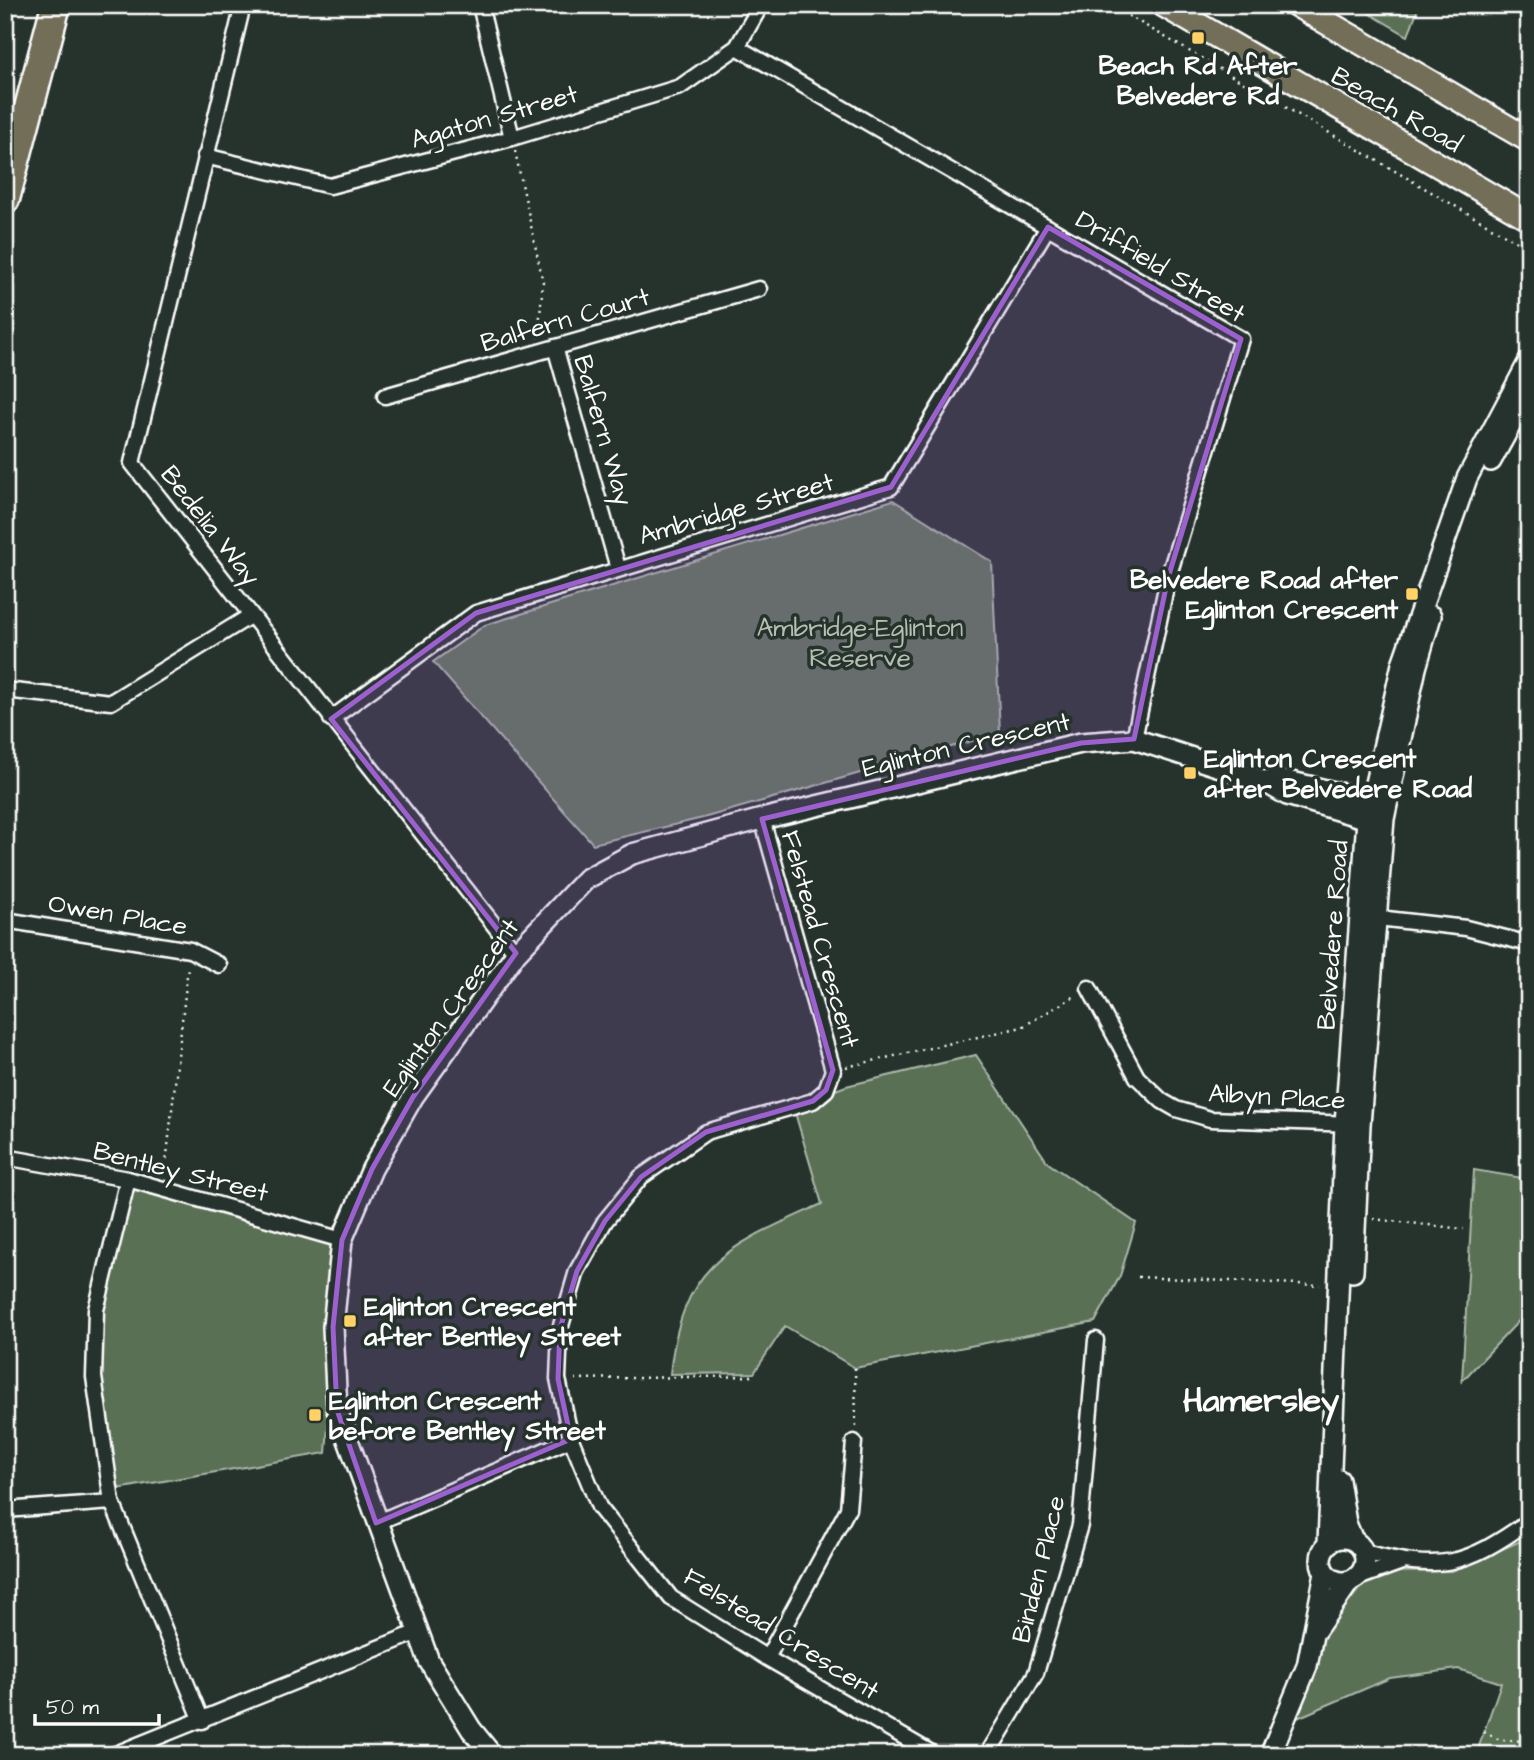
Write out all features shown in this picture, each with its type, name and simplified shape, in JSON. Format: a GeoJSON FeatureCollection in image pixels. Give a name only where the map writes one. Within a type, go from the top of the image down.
{"type":"FeatureCollection","features":[{"type":"Feature","properties":{"kind":"highway"},"geometry":{"type":"LineString","coordinates":[[5,199],[56,5]]}},
{"type":"Feature","properties":{"kind":"main road","name":"Beach Road"},"geometry":{"type":"LineString","coordinates":[[1164,5],[1529,218]]}},
{"type":"Feature","properties":{"kind":"main road","name":"Beach Road"},"geometry":{"type":"LineString","coordinates":[[1297,5],[1529,139]]}},
{"type":"Feature","properties":{"kind":"street","name":"Bedelia Way"},"geometry":{"type":"LineString","coordinates":[[243,5],[132,463],[516,953]]}},
{"type":"Feature","properties":{"kind":"street"},"geometry":{"type":"LineString","coordinates":[[483,5],[481,9],[512,138]]}},
{"type":"Feature","properties":{"kind":"street","name":"Agaton Street"},"geometry":{"type":"LineString","coordinates":[[205,156],[330,186],[512,138],[680,87],[737,47],[761,5]]}},
{"type":"Feature","properties":{"kind":"street"},"geometry":{"type":"LineString","coordinates":[[1172,5],[1193,22]]}},
{"type":"Feature","properties":{"kind":"street","name":"Driffield Street"},"geometry":{"type":"LineString","coordinates":[[737,47],[1241,339],[1168,578],[1134,739]]}},
{"type":"Feature","properties":{"kind":"street","name":"Ambridge Street"},"geometry":{"type":"LineString","coordinates":[[331,719],[476,613],[891,487],[1048,227]]}},
{"type":"Feature","properties":{"kind":"street","name":"Balfern Court"},"geometry":{"type":"LineString","coordinates":[[385,397],[759,289]]}},
{"type":"Feature","properties":{"kind":"street","name":"Balfern Way"},"geometry":{"type":"LineString","coordinates":[[555,347],[618,568]]}},
{"type":"Feature","properties":{"kind":"street","name":"Belvedere Road"},"geometry":{"type":"LineString","coordinates":[[1328,1543],[1339,1286],[1377,810],[1402,664],[1467,478],[1529,360]]}},
{"type":"Feature","properties":{"kind":"street","name":"Belvedere Road"},"geometry":{"type":"LineString","coordinates":[[1377,810],[1444,573],[1480,482],[1529,392]]}},
{"type":"Feature","properties":{"kind":"street"},"geometry":{"type":"LineString","coordinates":[[5,690],[111,702],[250,616]]}},
{"type":"Feature","properties":{"kind":"street","name":"Eglinton Crescent"},"geometry":{"type":"LineString","coordinates":[[492,1755],[471,1729],[429,1661],[376,1523],[337,1410],[333,1326],[342,1240],[372,1169],[413,1097],[516,953],[586,879],[632,853],[1081,743],[1134,739],[1263,781],[1287,795],[1377,810]]}},
{"type":"Feature","properties":{"kind":"street","name":"Felstead Crescent"},"geometry":{"type":"LineString","coordinates":[[762,819],[833,1070],[826,1090],[813,1101],[706,1132],[641,1177],[605,1221],[577,1271],[561,1329],[558,1379],[571,1439],[599,1507],[671,1598],[767,1658],[935,1755]]}},
{"type":"Feature","properties":{"kind":"street"},"geometry":{"type":"LineString","coordinates":[[1368,917],[1466,928],[1529,944]]}},
{"type":"Feature","properties":{"kind":"street","name":"Owen Place"},"geometry":{"type":"LineString","coordinates":[[5,920],[190,950],[219,965]]}},
{"type":"Feature","properties":{"kind":"street","name":"Albyn Place"},"geometry":{"type":"LineString","coordinates":[[1089,988],[1137,1077],[1162,1101],[1176,1109],[1210,1119],[1352,1124]]}},
{"type":"Feature","properties":{"kind":"street","name":"Belvedere Road"},"geometry":{"type":"LineString","coordinates":[[1352,1124],[1356,1218],[1339,1492],[1359,1546]]}},
{"type":"Feature","properties":{"kind":"street","name":"Bentley Street"},"geometry":{"type":"LineString","coordinates":[[5,1157],[128,1179],[342,1240]]}},
{"type":"Feature","properties":{"kind":"street"},"geometry":{"type":"LineString","coordinates":[[128,1179],[96,1310],[94,1377],[112,1502],[202,1721]]}},
{"type":"Feature","properties":{"kind":"street","name":"Binden Place"},"geometry":{"type":"LineString","coordinates":[[987,1755],[1036,1673],[1080,1525],[1096,1340]]}},
{"type":"Feature","properties":{"kind":"street"},"geometry":{"type":"LineString","coordinates":[[376,1523],[571,1439]]}},
{"type":"Feature","properties":{"kind":"street"},"geometry":{"type":"LineString","coordinates":[[767,1658],[848,1508],[854,1443]]}},
{"type":"Feature","properties":{"kind":"street"},"geometry":{"type":"LineString","coordinates":[[5,1510],[112,1502]]}},
{"type":"Feature","properties":{"kind":"street"},"geometry":{"type":"LineString","coordinates":[[1316,1630],[1315,1616],[1325,1573],[1321,1558],[1328,1543],[1336,1539],[1402,1562],[1442,1565],[1465,1560],[1529,1521]]}},
{"type":"Feature","properties":{"kind":"street"},"geometry":{"type":"LineString","coordinates":[[1270,1755],[1296,1698],[1316,1630],[1364,1569],[1359,1546]]}},
{"type":"Feature","properties":{"kind":"street"},"geometry":{"type":"LineString","coordinates":[[1325,1573],[1336,1581],[1353,1580],[1402,1562]]}},
{"type":"Feature","properties":{"kind":"street"},"geometry":{"type":"LineString","coordinates":[[113,1755],[418,1632]]}},
{"type":"Feature","properties":{"kind":"path"},"geometry":{"type":"LineString","coordinates":[[1110,5],[1529,249]]}},
{"type":"Feature","properties":{"kind":"path"},"geometry":{"type":"LineString","coordinates":[[512,138],[542,282],[536,352]]}},
{"type":"Feature","properties":{"kind":"path"},"geometry":{"type":"LineString","coordinates":[[163,1188],[190,950]]}},
{"type":"Feature","properties":{"kind":"path"},"geometry":{"type":"LineString","coordinates":[[833,1070],[1022,1027],[1089,988]]}},
{"type":"Feature","properties":{"kind":"path"},"geometry":{"type":"LineString","coordinates":[[1356,1218],[1464,1228]]}},
{"type":"Feature","properties":{"kind":"path"},"geometry":{"type":"LineString","coordinates":[[1138,1277],[1339,1286]]}},
{"type":"Feature","properties":{"kind":"path"},"geometry":{"type":"LineString","coordinates":[[854,1443],[858,1421],[855,1368]]}},
{"type":"Feature","properties":{"kind":"path"},"geometry":{"type":"LineString","coordinates":[[558,1379],[754,1376]]}},
{"type":"Feature","properties":{"kind":"path"},"geometry":{"type":"LineString","coordinates":[[1484,1732],[1500,1740],[1529,1741]]}},
{"type":"Feature","properties":{"kind":"highlighted area"},"geometry":{"type":"Polygon","coordinates":[[[1048,227],[1241,339],[1168,578],[1134,739],[1081,743],[762,819],[833,1070],[826,1090],[813,1101],[706,1132],[641,1177],[605,1221],[577,1271],[560,1329],[558,1379],[571,1439],[376,1523],[337,1410],[333,1327],[342,1240],[372,1169],[413,1097],[516,953],[331,719],[476,613],[891,487],[1048,227]]]}},
{"type":"Feature","properties":{"kind":"green space"},"geometry":{"type":"Polygon","coordinates":[[[1355,5],[1419,5],[1408,36],[1355,5]]]}},
{"type":"Feature","properties":{"kind":"green space","name":"Ambridge-Eglinton Reserve"},"geometry":{"type":"Polygon","coordinates":[[[893,500],[992,562],[1000,733],[703,818],[593,844],[433,662],[485,625],[893,500]]]}},
{"type":"Feature","properties":{"kind":"green space"},"geometry":{"type":"Polygon","coordinates":[[[976,1055],[1048,1163],[1136,1223],[1120,1276],[1095,1322],[855,1368],[785,1326],[754,1373],[670,1374],[676,1336],[686,1306],[699,1282],[716,1263],[736,1247],[822,1204],[793,1106],[846,1086],[976,1055]]]}},
{"type":"Feature","properties":{"kind":"green space"},"geometry":{"type":"Polygon","coordinates":[[[1474,1170],[1529,1179],[1529,1310],[1462,1381],[1474,1170]]]}},
{"type":"Feature","properties":{"kind":"green space"},"geometry":{"type":"Polygon","coordinates":[[[128,1179],[342,1240],[326,1453],[111,1490],[94,1377],[98,1301],[128,1179]]]}},
{"type":"Feature","properties":{"kind":"green space"},"geometry":{"type":"Polygon","coordinates":[[[1523,1540],[1529,1549],[1529,1755],[1480,1755],[1477,1752],[1501,1683],[1458,1669],[1390,1678],[1288,1722],[1323,1636],[1363,1584],[1388,1572],[1452,1571],[1523,1540]]]}},
{"type":"Feature","properties":{"kind":"railway"},"geometry":{"type":"LineString","coordinates":[[5,41],[15,5]]}},
{"type":"Feature","properties":{"kind":"place","name":"Beach Rd After Belvedere Rd"},"geometry":{"type":"Point","coordinates":[1198,38]}},
{"type":"Feature","properties":{"kind":"place","name":"Belvedere Road after Eglinton Crescent"},"geometry":{"type":"Point","coordinates":[1412,594]}},
{"type":"Feature","properties":{"kind":"place","name":"Eglinton Crescent after Belvedere Road"},"geometry":{"type":"Point","coordinates":[1190,773]}},
{"type":"Feature","properties":{"kind":"place","name":"Eglinton Crescent after Bentley Street"},"geometry":{"type":"Point","coordinates":[350,1321]}},
{"type":"Feature","properties":{"kind":"place","name":"Eglinton Crescent before Bentley Street"},"geometry":{"type":"Point","coordinates":[315,1415]}},
{"type":"Feature","properties":{"kind":"district","name":"Hamersley"},"geometry":{"type":"Point","coordinates":[1261,1399]}}]}
